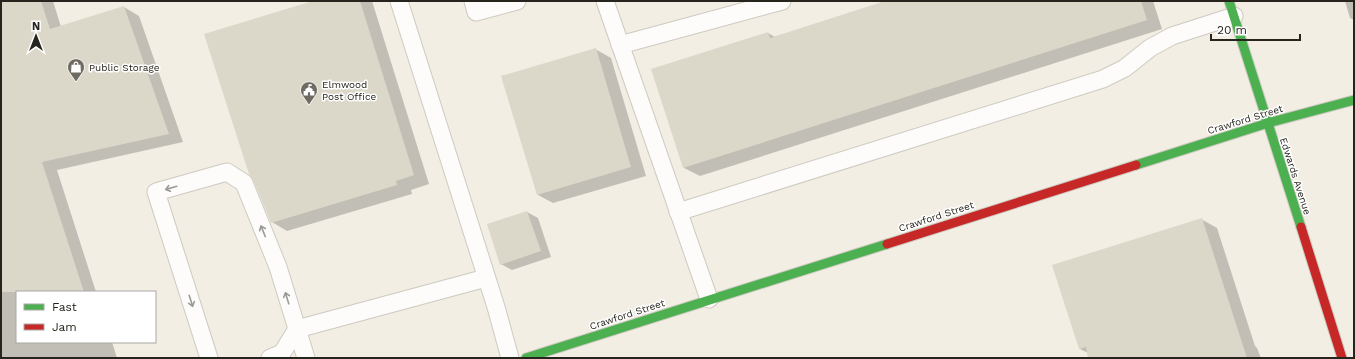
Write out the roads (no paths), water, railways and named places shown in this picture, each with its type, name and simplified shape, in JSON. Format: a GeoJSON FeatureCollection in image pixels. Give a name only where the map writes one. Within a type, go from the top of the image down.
{"type":"FeatureCollection","features":[{"type":"Feature","properties":{"kind":"street","name":"Edwards Avenue"},"geometry":{"type":"LineString","coordinates":[[1231,8],[1342,358]]}},
{"type":"Feature","properties":{"kind":"street","name":"Crawford Street"},"geometry":{"type":"LineString","coordinates":[[526,358],[1268,123],[1354,100]]}},
{"type":"Feature","properties":{"kind":"lane"},"geometry":{"type":"LineString","coordinates":[[398,1],[510,358]]}},
{"type":"Feature","properties":{"kind":"lane"},"geometry":{"type":"LineString","coordinates":[[473,1],[476,12],[517,1]]}},
{"type":"Feature","properties":{"kind":"lane"},"geometry":{"type":"LineString","coordinates":[[605,1],[709,299]]}},
{"type":"Feature","properties":{"kind":"lane"},"geometry":{"type":"LineString","coordinates":[[620,45],[782,1]]}},
{"type":"Feature","properties":{"kind":"lane"},"geometry":{"type":"LineString","coordinates":[[678,212],[1103,79],[1125,68],[1150,48],[1231,8]]}},
{"type":"Feature","properties":{"kind":"lane"},"geometry":{"type":"LineString","coordinates":[[209,358],[156,192],[227,172],[244,183],[278,267],[306,358]]}},
{"type":"Feature","properties":{"kind":"lane"},"geometry":{"type":"LineString","coordinates":[[270,358],[282,353],[297,329],[486,278]]}},
{"type":"Feature","properties":{"kind":"place","name":"Public Storage"},"geometry":{"type":"Point","coordinates":[76,82]}},
{"type":"Feature","properties":{"kind":"place","name":"Elmwood Post Office"},"geometry":{"type":"Point","coordinates":[309,105]}}]}
